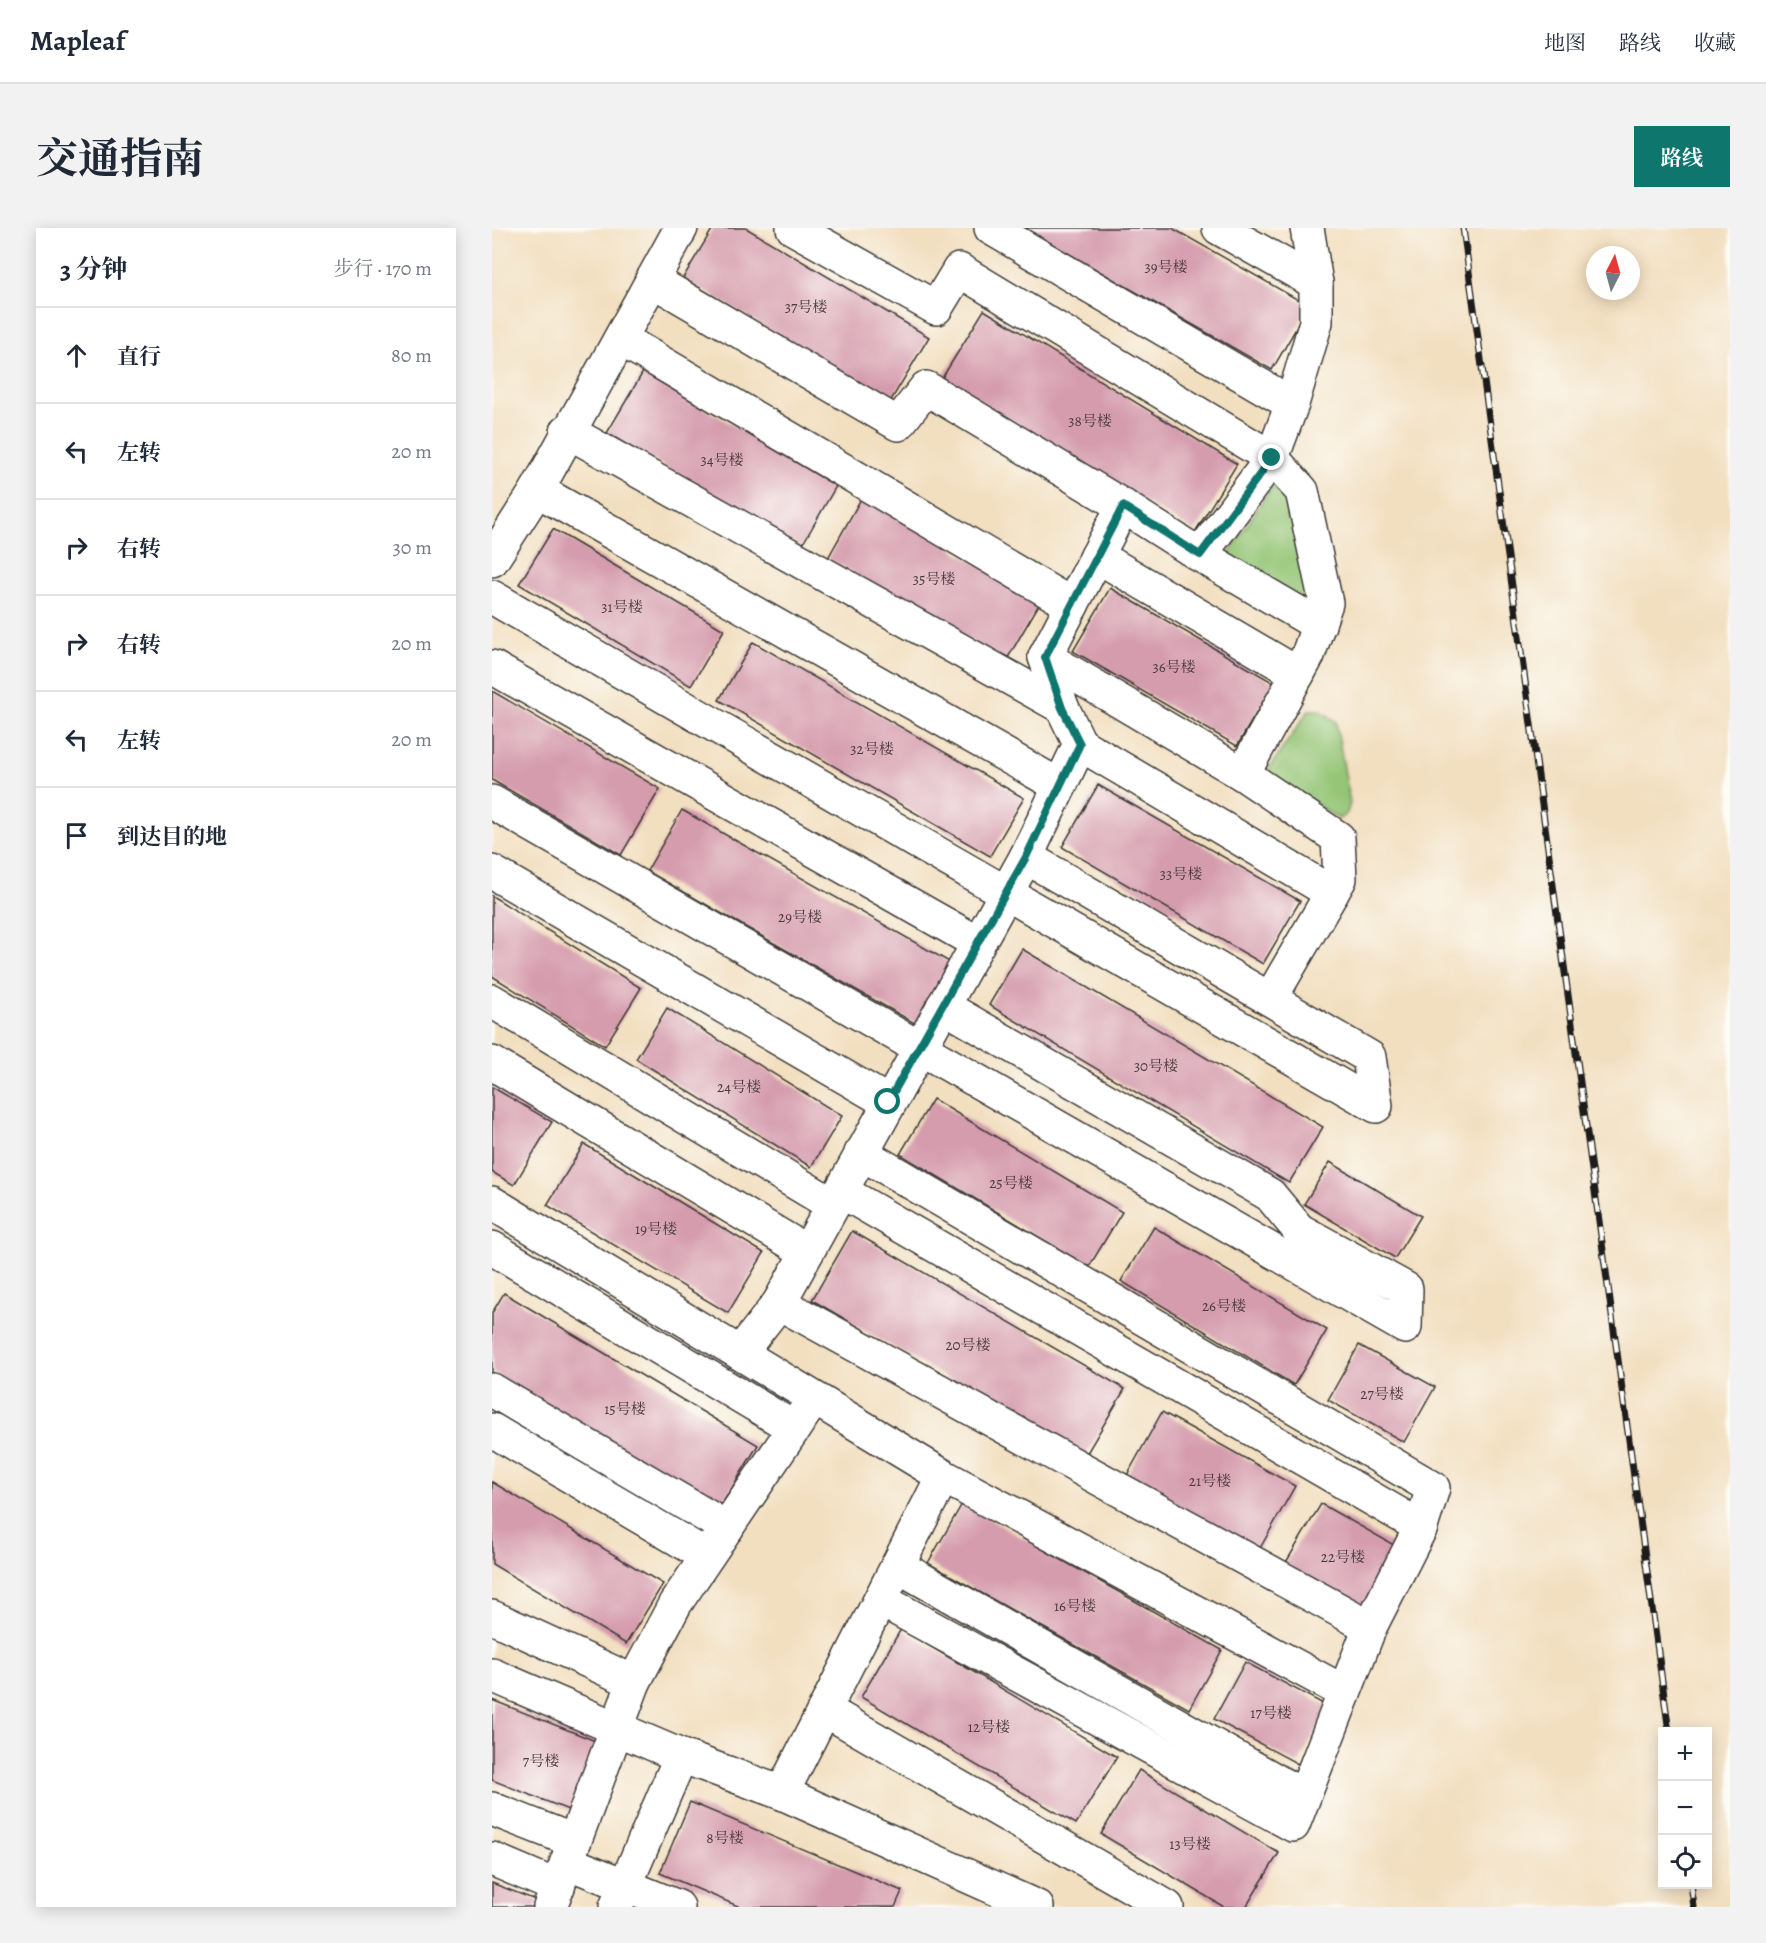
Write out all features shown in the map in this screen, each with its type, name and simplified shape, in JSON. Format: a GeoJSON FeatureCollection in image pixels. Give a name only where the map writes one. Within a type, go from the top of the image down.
{"type":"FeatureCollection","features":[{"type":"Feature","properties":{"kind":"street"},"geometry":{"type":"LineString","coordinates":[[492,560],[537,490],[567,431],[621,339],[681,228]]}},
{"type":"Feature","properties":{"kind":"street"},"geometry":{"type":"LineString","coordinates":[[793,228],[936,308],[959,270],[1272,458],[1302,491],[1326,603],[1308,656],[1243,774]]}},
{"type":"Feature","properties":{"kind":"street"},"geometry":{"type":"LineString","coordinates":[[991,228],[1292,404]]}},
{"type":"Feature","properties":{"kind":"street"},"geometry":{"type":"LineString","coordinates":[[1219,228],[1316,283]]}},
{"type":"Feature","properties":{"kind":"street"},"geometry":{"type":"LineString","coordinates":[[1200,555],[1272,458],[1292,404],[1316,322],[1316,283],[1307,228]]}},
{"type":"Feature","properties":{"kind":"street"},"geometry":{"type":"LineString","coordinates":[[652,280],[898,424],[926,388],[1319,626]]}},
{"type":"Feature","properties":{"kind":"street"},"geometry":{"type":"LineString","coordinates":[[621,339],[1072,604]]}},
{"type":"Feature","properties":{"kind":"street"},"geometry":{"type":"LineString","coordinates":[[567,431],[1062,708]]}},
{"type":"Feature","properties":{"kind":"street"},"geometry":{"type":"LineString","coordinates":[[537,490],[1060,786]]}},
{"type":"Feature","properties":{"kind":"street"},"geometry":{"type":"LineString","coordinates":[[1123,506],[1045,657],[1062,708],[1080,744],[1332,893]]}},
{"type":"Feature","properties":{"kind":"street"},"geometry":{"type":"LineString","coordinates":[[1097,556],[1298,674]]}},
{"type":"Feature","properties":{"kind":"street"},"geometry":{"type":"LineString","coordinates":[[492,597],[1007,891],[1376,1106],[1369,1057],[1026,857]]}},
{"type":"Feature","properties":{"kind":"street"},"geometry":{"type":"LineString","coordinates":[[1045,657],[1243,774],[1338,838],[1340,879],[1270,999]]}},
{"type":"Feature","properties":{"kind":"street"},"geometry":{"type":"LineString","coordinates":[[492,667],[978,943]]}},
{"type":"Feature","properties":{"kind":"street"},"geometry":{"type":"LineString","coordinates":[[740,1353],[779,1303],[888,1102],[1026,857],[1080,744]]}},
{"type":"Feature","properties":{"kind":"street"},"geometry":{"type":"LineString","coordinates":[[492,802],[1406,1327],[1406,1289],[1299,1230],[1270,1195],[943,1006]]}},
{"type":"Feature","properties":{"kind":"street"},"geometry":{"type":"LineString","coordinates":[[492,872],[888,1102]]}},
{"type":"Feature","properties":{"kind":"street"},"geometry":{"type":"LineString","coordinates":[[492,1001],[1421,1527]]}},
{"type":"Feature","properties":{"kind":"street"},"geometry":{"type":"LineString","coordinates":[[492,1063],[807,1252]]}},
{"type":"Feature","properties":{"kind":"street"},"geometry":{"type":"LineString","coordinates":[[861,1153],[1433,1488],[1421,1527],[1370,1627],[1293,1825],[881,1600]]}},
{"type":"Feature","properties":{"kind":"street"},"geometry":{"type":"LineString","coordinates":[[492,1203],[943,1476],[1344,1692]]}},
{"type":"Feature","properties":{"kind":"street"},"geometry":{"type":"LineString","coordinates":[[492,1248],[794,1428]]}},
{"type":"Feature","properties":{"kind":"street"},"geometry":{"type":"LineString","coordinates":[[779,1303],[1370,1627]]}},
{"type":"Feature","properties":{"kind":"street"},"geometry":{"type":"LineString","coordinates":[[492,1390],[727,1528]]}},
{"type":"Feature","properties":{"kind":"street"},"geometry":{"type":"LineString","coordinates":[[562,1874],[634,1682],[675,1604],[815,1398]]}},
{"type":"Feature","properties":{"kind":"street"},"geometry":{"type":"LineString","coordinates":[[492,1430],[707,1556]]}},
{"type":"Feature","properties":{"kind":"street"},"geometry":{"type":"LineString","coordinates":[[782,1793],[943,1476]]}},
{"type":"Feature","properties":{"kind":"street"},"geometry":{"type":"LineString","coordinates":[[898,1566],[1303,1796]]}},
{"type":"Feature","properties":{"kind":"street"},"geometry":{"type":"LineString","coordinates":[[492,1617],[634,1682]]}},
{"type":"Feature","properties":{"kind":"street"},"geometry":{"type":"LineString","coordinates":[[492,1674],[681,1756],[782,1793],[1037,1907]]}},
{"type":"Feature","properties":{"kind":"street"},"geometry":{"type":"LineString","coordinates":[[825,1710],[1167,1907]]}},
{"type":"Feature","properties":{"kind":"street"},"geometry":{"type":"LineString","coordinates":[[620,1896],[681,1756]]}},
{"type":"Feature","properties":{"kind":"street"},"geometry":{"type":"LineString","coordinates":[[492,1809],[562,1874]]}},
{"type":"Feature","properties":{"kind":"street"},"geometry":{"type":"LineString","coordinates":[[492,1859],[562,1874],[620,1896],[678,1907]]}},
{"type":"Feature","properties":{"kind":"green space"},"geometry":{"type":"Polygon","coordinates":[[[1271,487],[1284,492],[1295,505],[1315,601],[1306,607],[1227,557],[1271,487]]]}},
{"type":"Feature","properties":{"kind":"green space"},"geometry":{"type":"Polygon","coordinates":[[[1309,710],[1321,710],[1336,722],[1350,803],[1347,813],[1339,819],[1266,773],[1309,710]]]}},
{"type":"Feature","properties":{"kind":"building"},"geometry":{"type":"Polygon","coordinates":[[[713,228],[746,228],[929,337],[890,402],[683,278],[713,228]]]}},
{"type":"Feature","properties":{"kind":"building"},"geometry":{"type":"Polygon","coordinates":[[[1024,228],[1172,228],[1309,306],[1272,370],[1024,228]]]}},
{"type":"Feature","properties":{"kind":"building"},"geometry":{"type":"Polygon","coordinates":[[[984,310],[1237,464],[1195,532],[942,378],[984,310]]]}},
{"type":"Feature","properties":{"kind":"building"},"geometry":{"type":"Polygon","coordinates":[[[643,372],[836,486],[801,547],[607,433],[643,372]]]}},
{"type":"Feature","properties":{"kind":"building"},"geometry":{"type":"Polygon","coordinates":[[[862,497],[1041,601],[1006,661],[828,558],[862,497]]]}},
{"type":"Feature","properties":{"kind":"building"},"geometry":{"type":"Polygon","coordinates":[[[553,529],[724,630],[691,686],[519,584],[553,529]]]}},
{"type":"Feature","properties":{"kind":"building"},"geometry":{"type":"Polygon","coordinates":[[[1110,588],[1274,683],[1237,746],[1073,651],[1110,588]]]}},
{"type":"Feature","properties":{"kind":"building"},"geometry":{"type":"Polygon","coordinates":[[[753,642],[1024,798],[990,856],[719,700],[753,642]]]}},
{"type":"Feature","properties":{"kind":"building"},"geometry":{"type":"Polygon","coordinates":[[[492,691],[660,789],[621,855],[492,780],[492,691]]]}},
{"type":"Feature","properties":{"kind":"building"},"geometry":{"type":"Polygon","coordinates":[[[1098,785],[1300,901],[1263,964],[1062,847],[1098,785]]]}},
{"type":"Feature","properties":{"kind":"building"},"geometry":{"type":"Polygon","coordinates":[[[682,810],[953,964],[918,1025],[647,871],[682,810]]]}},
{"type":"Feature","properties":{"kind":"building"},"geometry":{"type":"Polygon","coordinates":[[[492,896],[641,988],[605,1046],[492,976],[492,896]]]}},
{"type":"Feature","properties":{"kind":"building"},"geometry":{"type":"Polygon","coordinates":[[[1022,949],[1323,1127],[1289,1183],[989,1005],[1022,949]]]}},
{"type":"Feature","properties":{"kind":"building"},"geometry":{"type":"Polygon","coordinates":[[[667,1008],[842,1116],[811,1167],[636,1059],[667,1008]]]}},
{"type":"Feature","properties":{"kind":"building"},"geometry":{"type":"Polygon","coordinates":[[[492,1087],[552,1122],[514,1185],[492,1172],[492,1087]]]}},
{"type":"Feature","properties":{"kind":"building"},"geometry":{"type":"Polygon","coordinates":[[[933,1099],[1122,1212],[1089,1267],[900,1154],[933,1099]]]}},
{"type":"Feature","properties":{"kind":"building"},"geometry":{"type":"Polygon","coordinates":[[[584,1144],[764,1253],[728,1313],[547,1205],[584,1144]]]}},
{"type":"Feature","properties":{"kind":"building"},"geometry":{"type":"Polygon","coordinates":[[[1330,1162],[1421,1216],[1395,1258],[1304,1204],[1330,1162]]]}},
{"type":"Feature","properties":{"kind":"building"},"geometry":{"type":"Polygon","coordinates":[[[1154,1227],[1327,1330],[1294,1385],[1121,1281],[1154,1227]]]}},
{"type":"Feature","properties":{"kind":"building"},"geometry":{"type":"Polygon","coordinates":[[[852,1231],[1125,1389],[1084,1458],[812,1300],[852,1231]]]}},
{"type":"Feature","properties":{"kind":"building"},"geometry":{"type":"Polygon","coordinates":[[[504,1293],[758,1445],[719,1509],[492,1372],[492,1313],[504,1293]]]}},
{"type":"Feature","properties":{"kind":"building"},"geometry":{"type":"Polygon","coordinates":[[[1359,1345],[1435,1387],[1404,1442],[1328,1400],[1359,1345]]]}},
{"type":"Feature","properties":{"kind":"building"},"geometry":{"type":"Polygon","coordinates":[[[1162,1412],[1295,1486],[1259,1550],[1126,1477],[1162,1412]]]}},
{"type":"Feature","properties":{"kind":"building"},"geometry":{"type":"Polygon","coordinates":[[[492,1482],[663,1584],[626,1644],[492,1564],[492,1482]]]}},
{"type":"Feature","properties":{"kind":"building"},"geometry":{"type":"Polygon","coordinates":[[[962,1504],[1222,1650],[1189,1709],[928,1563],[962,1504]]]}},
{"type":"Feature","properties":{"kind":"building"},"geometry":{"type":"Polygon","coordinates":[[[1321,1504],[1401,1549],[1365,1610],[1285,1564],[1321,1504]]]}},
{"type":"Feature","properties":{"kind":"building"},"geometry":{"type":"Polygon","coordinates":[[[901,1629],[1117,1757],[1076,1824],[861,1697],[901,1629]]]}},
{"type":"Feature","properties":{"kind":"building"},"geometry":{"type":"Polygon","coordinates":[[[1245,1662],[1329,1707],[1298,1764],[1214,1719],[1245,1662]]]}},
{"type":"Feature","properties":{"kind":"building"},"geometry":{"type":"Polygon","coordinates":[[[492,1700],[598,1742],[571,1811],[492,1780],[492,1700]]]}},
{"type":"Feature","properties":{"kind":"building"},"geometry":{"type":"Polygon","coordinates":[[[1139,1770],[1279,1853],[1246,1907],[1224,1907],[1101,1834],[1139,1770]]]}},
{"type":"Feature","properties":{"kind":"building"},"geometry":{"type":"Polygon","coordinates":[[[690,1802],[902,1891],[895,1907],[740,1907],[660,1873],[690,1802]]]}},
{"type":"Feature","properties":{"kind":"building"},"geometry":{"type":"Polygon","coordinates":[[[492,1883],[538,1901],[535,1907],[492,1907],[492,1883]]]}},
{"type":"Feature","properties":{"kind":"railway"},"geometry":{"type":"LineString","coordinates":[[1463,228],[1668,1727]]}},
{"type":"Feature","properties":{"kind":"railway"},"geometry":{"type":"LineString","coordinates":[[1692,1889],[1694,1907]]}},
{"type":"Feature","properties":{"kind":"route"},"geometry":{"type":"LineString","coordinates":[[888,1102],[1033,845],[1080,744],[1062,708],[1045,657],[1123,506],[1200,555],[1272,458]]}}]}
